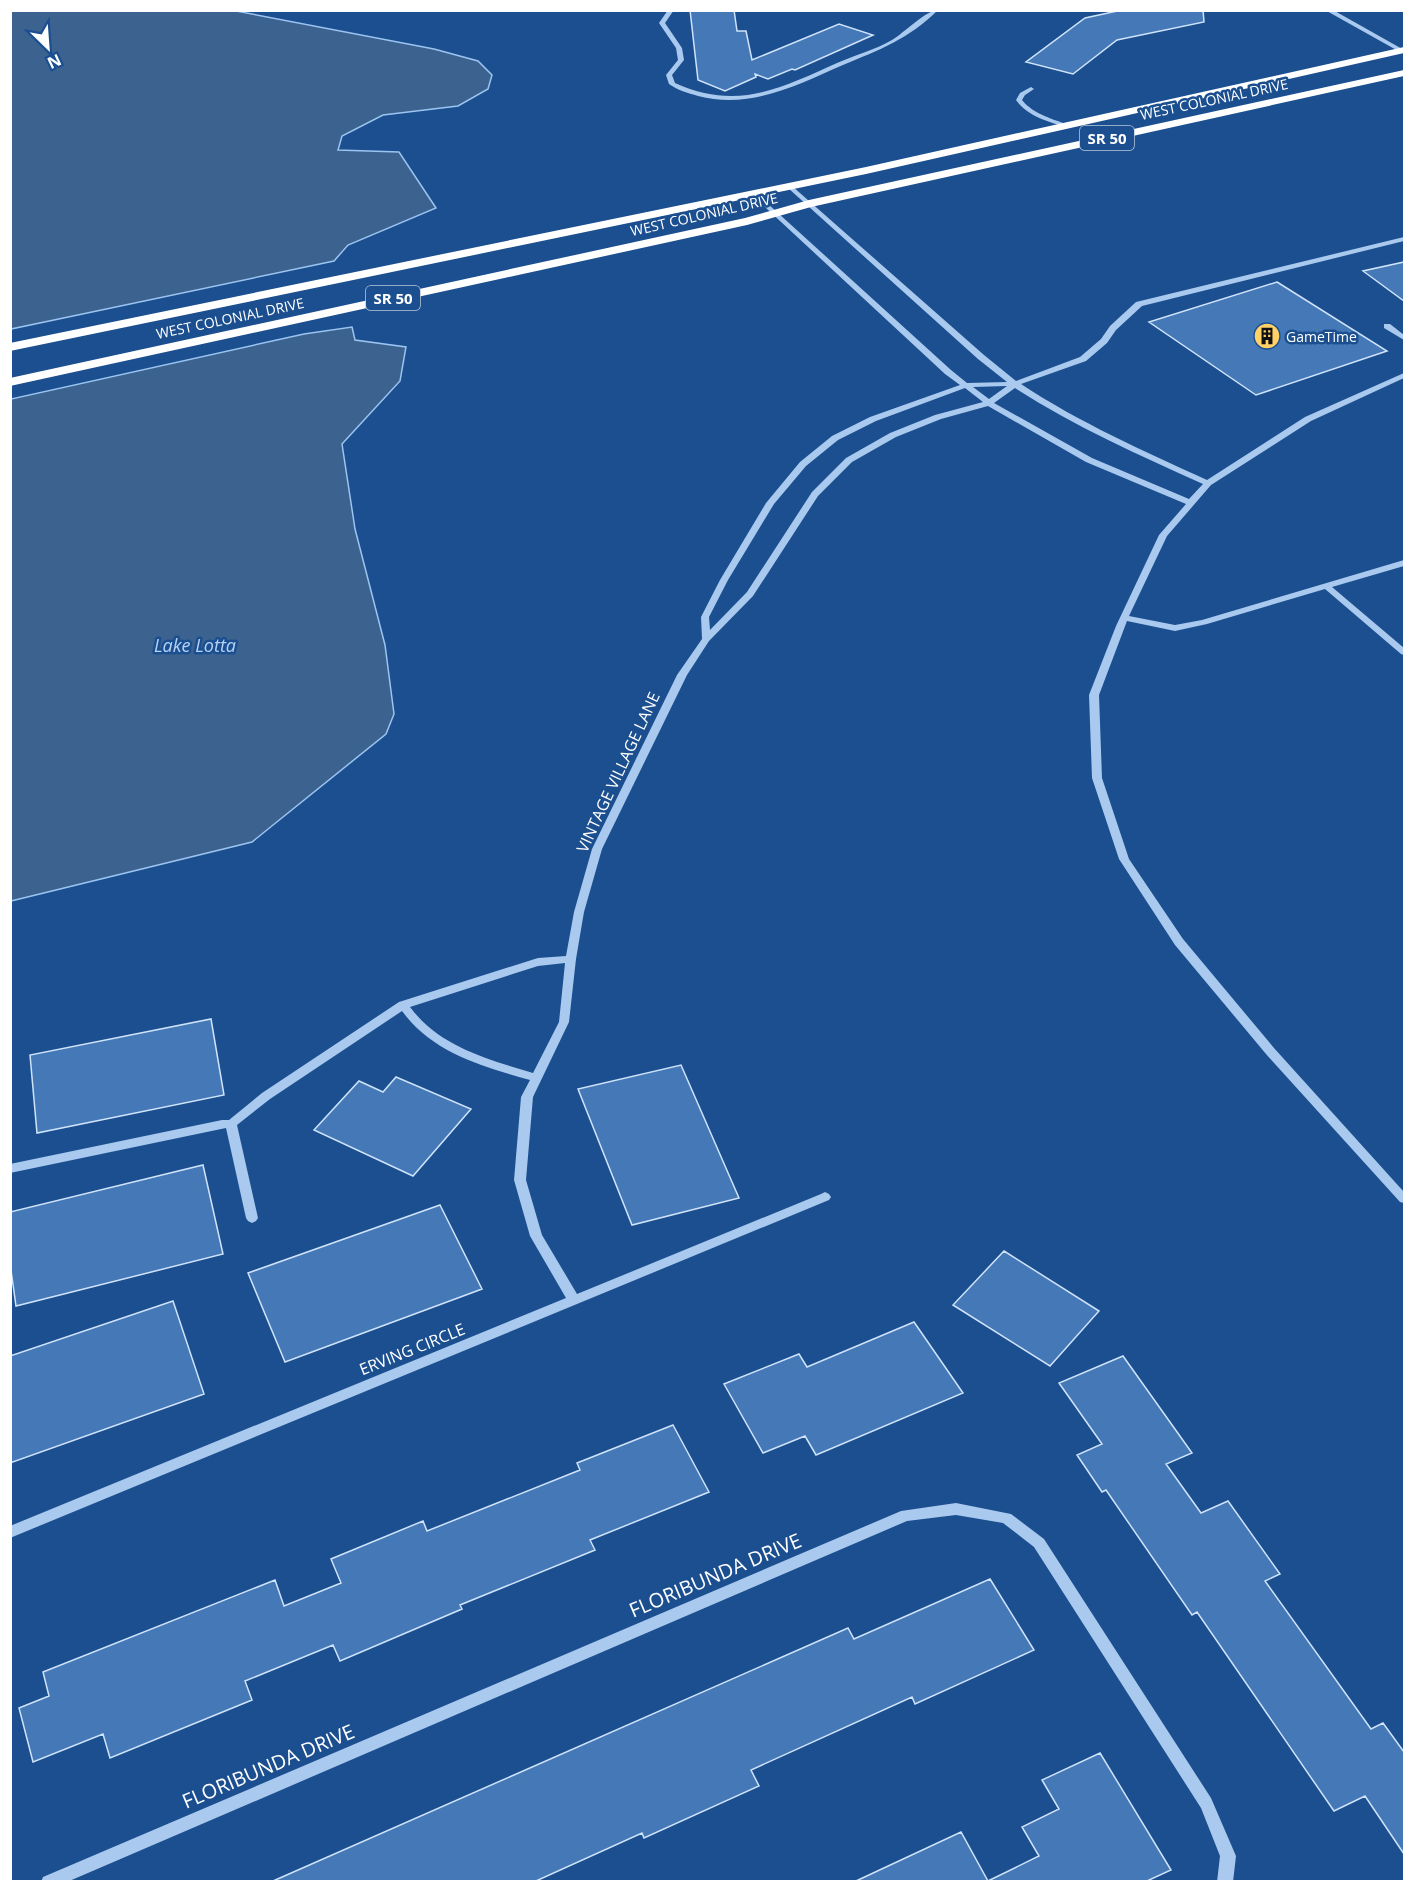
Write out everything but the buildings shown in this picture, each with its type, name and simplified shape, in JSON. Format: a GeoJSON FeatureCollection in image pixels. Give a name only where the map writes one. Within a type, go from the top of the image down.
{"type":"FeatureCollection","features":[{"type":"Feature","properties":{"kind":"highway","name":"WEST COLONIAL DRIVE"},"geometry":{"type":"LineString","coordinates":[[10,347],[272,291],[790,187],[1069,127],[1403,51]]}},
{"type":"Feature","properties":{"kind":"highway","name":"WEST COLONIAL DRIVE"},"geometry":{"type":"LineString","coordinates":[[10,382],[1404,73]]}},
{"type":"Feature","properties":{"kind":"street"},"geometry":{"type":"LineString","coordinates":[[671,10],[662,23],[679,48],[681,60],[669,75],[672,84],[695,95],[731,99],[760,94],[802,81],[892,42],[917,26],[935,10]]}},
{"type":"Feature","properties":{"kind":"street"},"geometry":{"type":"LineString","coordinates":[[1328,10],[1403,51]]}},
{"type":"Feature","properties":{"kind":"street"},"geometry":{"type":"LineString","coordinates":[[1031,88],[1022,94],[1019,100],[1022,106],[1035,114],[1069,127]]}},
{"type":"Feature","properties":{"kind":"street"},"geometry":{"type":"LineString","coordinates":[[790,187],[981,357],[1015,384],[1044,403],[1126,446],[1208,483]]}},
{"type":"Feature","properties":{"kind":"street"},"geometry":{"type":"LineString","coordinates":[[754,194],[948,372],[989,403],[1089,460],[1191,503]]}},
{"type":"Feature","properties":{"kind":"street"},"geometry":{"type":"LineString","coordinates":[[1015,384],[1083,359],[1104,341],[1113,328],[1138,304],[1404,239]]}},
{"type":"Feature","properties":{"kind":"street"},"geometry":{"type":"LineString","coordinates":[[1387,326],[1404,338]]}},
{"type":"Feature","properties":{"kind":"street"},"geometry":{"type":"LineString","coordinates":[[1404,375],[1308,419],[1208,483],[1163,535],[1124,618],[1094,695],[1097,778],[1124,859],[1179,942],[1270,1051],[1404,1199]]}},
{"type":"Feature","properties":{"kind":"street","name":"VINTAGE VILLAGE LANE"},"geometry":{"type":"LineString","coordinates":[[706,639],[705,617],[724,580],[770,503],[803,464],[836,438],[873,419],[966,386],[1015,384]]}},
{"type":"Feature","properties":{"kind":"street","name":"VINTAGE VILLAGE LANE"},"geometry":{"type":"LineString","coordinates":[[574,1300],[536,1236],[520,1180],[527,1097],[564,1022],[570,959],[579,912],[597,849],[682,675],[706,639],[750,594],[815,494],[849,460],[893,435],[929,420],[989,403],[1015,384]]}},
{"type":"Feature","properties":{"kind":"street"},"geometry":{"type":"LineString","coordinates":[[1124,618],[1175,628],[1204,622],[1404,563]]}},
{"type":"Feature","properties":{"kind":"street"},"geometry":{"type":"LineString","coordinates":[[1326,586],[1404,652]]}},
{"type":"Feature","properties":{"kind":"street"},"geometry":{"type":"LineString","coordinates":[[10,1169],[210,1126],[231,1124],[266,1096],[403,1005],[538,962],[570,959]]}},
{"type":"Feature","properties":{"kind":"street"},"geometry":{"type":"LineString","coordinates":[[403,1005],[412,1020],[455,1052],[536,1078]]}},
{"type":"Feature","properties":{"kind":"street"},"geometry":{"type":"LineString","coordinates":[[231,1124],[252,1218]]}},
{"type":"Feature","properties":{"kind":"street","name":"ERVING CIRCLE"},"geometry":{"type":"LineString","coordinates":[[10,1532],[825,1197]]}},
{"type":"Feature","properties":{"kind":"street","name":"FLORIBUNDA DRIVE"},"geometry":{"type":"LineString","coordinates":[[48,1881],[906,1515],[956,1509],[1006,1518],[1039,1544],[1206,1803],[1228,1856],[1226,1881]]}},
{"type":"Feature","properties":{"kind":"water"},"geometry":{"type":"Polygon","coordinates":[[[10,11],[236,11],[434,49],[478,61],[492,75],[488,89],[458,106],[383,115],[342,136],[338,150],[399,152],[436,208],[348,245],[334,261],[11,329],[10,11]]]}},
{"type":"Feature","properties":{"kind":"water","name":"Lake Lotta"},"geometry":{"type":"Polygon","coordinates":[[[352,327],[355,340],[406,347],[400,381],[342,444],[355,529],[385,645],[394,714],[386,734],[252,842],[11,901],[11,399],[304,334],[352,327]]]}},
{"type":"Feature","properties":{"kind":"place","name":"GameTime"},"geometry":{"type":"Point","coordinates":[1267,336]}}]}
